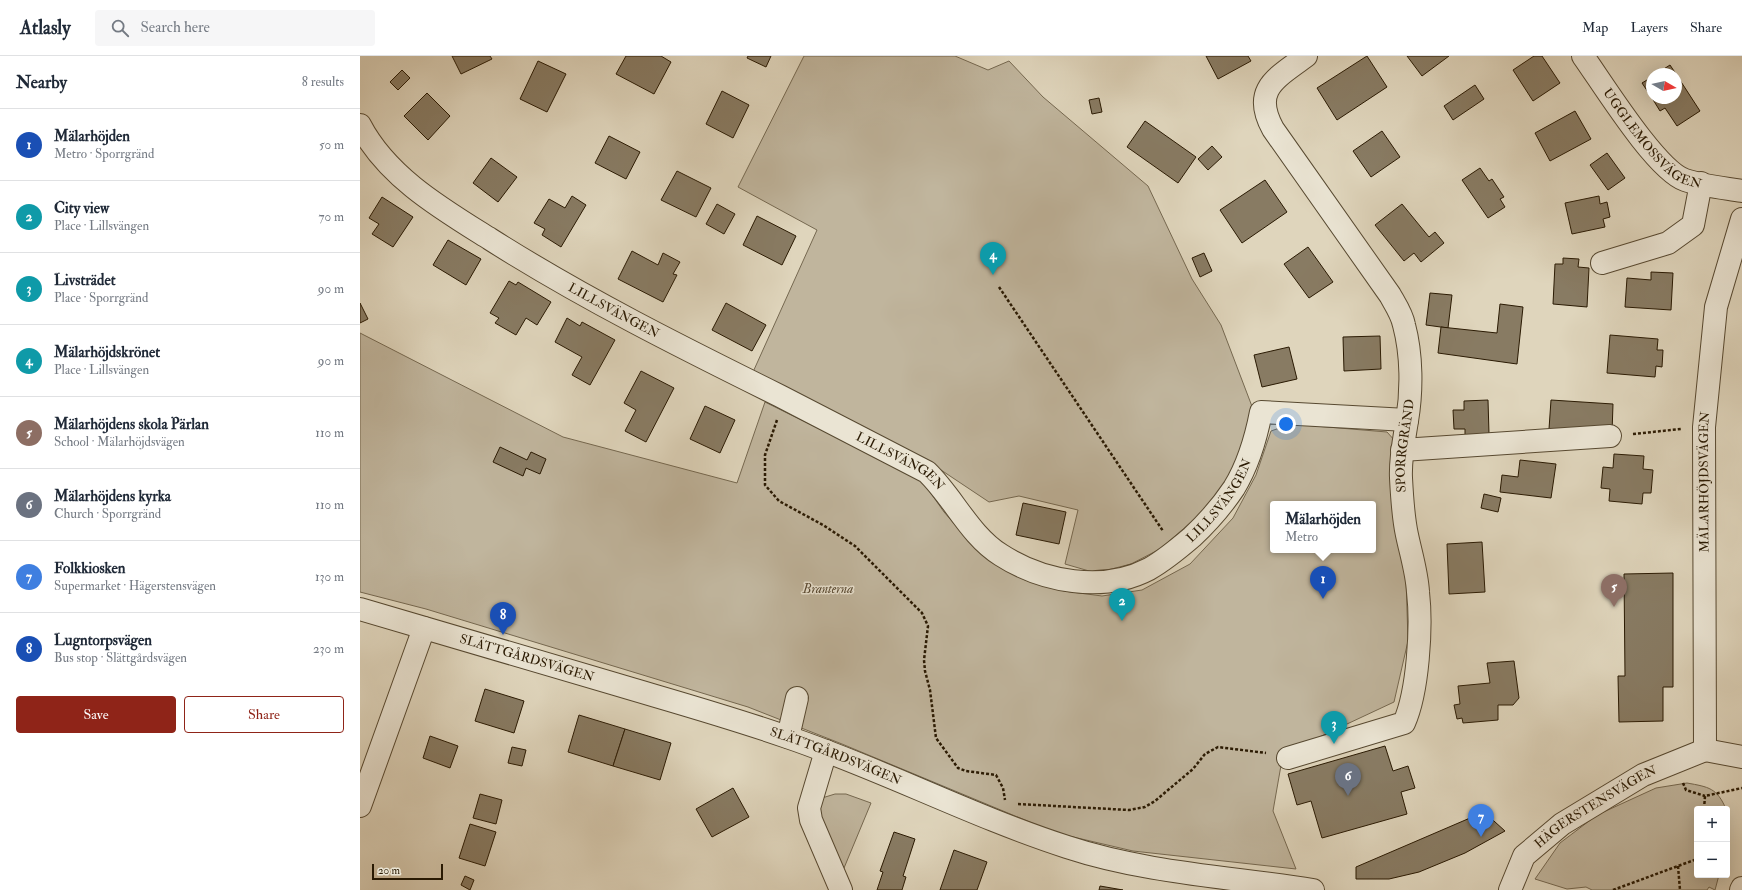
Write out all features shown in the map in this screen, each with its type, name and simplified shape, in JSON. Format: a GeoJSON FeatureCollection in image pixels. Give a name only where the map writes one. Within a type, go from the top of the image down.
{"type":"FeatureCollection","features":[{"type":"Feature","properties":{"kind":"street","name":"SPORRGRÄND"},"geometry":{"type":"LineString","coordinates":[[1288,758],[1404,723],[1409,710],[1416,664],[1419,612],[1416,576],[1404,515],[1401,476],[1402,450],[1407,420],[1410,367],[1404,324],[1390,295],[1273,129],[1265,111],[1265,98],[1268,88],[1281,75],[1306,56]]}},
{"type":"Feature","properties":{"kind":"street","name":"UGGLEMOSSVÄGEN"},"geometry":{"type":"LineString","coordinates":[[1584,56],[1626,117],[1662,164],[1684,180],[1742,191]]}},
{"type":"Feature","properties":{"kind":"street","name":"LILLSVÄNGEN"},"geometry":{"type":"LineString","coordinates":[[360,125],[379,154],[405,180],[461,221],[513,254],[676,345],[926,472],[939,484],[980,539],[1000,555],[1045,576],[1096,583],[1122,579],[1147,570],[1176,551],[1204,526],[1234,488],[1245,467],[1256,439],[1261,412],[1407,420]]}},
{"type":"Feature","properties":{"kind":"street"},"geometry":{"type":"LineString","coordinates":[[1602,263],[1668,243],[1693,225],[1701,184]]}},
{"type":"Feature","properties":{"kind":"street","name":"MÄLARHÖJDSVÄGEN"},"geometry":{"type":"LineString","coordinates":[[1705,750],[1704,427],[1716,307],[1742,220]]}},
{"type":"Feature","properties":{"kind":"street"},"geometry":{"type":"LineString","coordinates":[[1402,450],[1610,436]]}},
{"type":"Feature","properties":{"kind":"street","name":"SLÄTTGÅRDSVÄGEN"},"geometry":{"type":"LineString","coordinates":[[360,609],[710,712],[788,737],[826,751],[998,822],[1066,847],[1099,856],[1162,868],[1313,890]]}},
{"type":"Feature","properties":{"kind":"street"},"geometry":{"type":"LineString","coordinates":[[360,806],[364,784],[424,628]]}},
{"type":"Feature","properties":{"kind":"street"},"geometry":{"type":"LineString","coordinates":[[788,737],[797,698]]}},
{"type":"Feature","properties":{"kind":"street"},"geometry":{"type":"LineString","coordinates":[[1705,750],[1742,757]]}},
{"type":"Feature","properties":{"kind":"street","name":"HÄGERSTENSVÄGEN"},"geometry":{"type":"LineString","coordinates":[[1510,890],[1524,856],[1562,824],[1658,767],[1705,750]]}},
{"type":"Feature","properties":{"kind":"street"},"geometry":{"type":"LineString","coordinates":[[826,751],[809,808],[811,820],[841,890]]}},
{"type":"Feature","properties":{"kind":"path"},"geometry":{"type":"LineString","coordinates":[[999,287],[1176,551]]}},
{"type":"Feature","properties":{"kind":"path"},"geometry":{"type":"LineString","coordinates":[[1610,436],[1704,427]]}},
{"type":"Feature","properties":{"kind":"path"},"geometry":{"type":"LineString","coordinates":[[773,431],[765,455],[765,485],[779,501],[823,525],[855,546],[922,613],[928,626],[924,660],[930,690],[936,738],[958,768],[966,771],[996,775],[1003,788],[1005,803]]}},
{"type":"Feature","properties":{"kind":"path"},"geometry":{"type":"LineString","coordinates":[[1013,803],[1129,810],[1145,807],[1155,801],[1193,769],[1205,754],[1218,747],[1245,750],[1288,758]]}},
{"type":"Feature","properties":{"kind":"path"},"geometry":{"type":"LineString","coordinates":[[1704,806],[1705,796],[1742,788]]}},
{"type":"Feature","properties":{"kind":"path"},"geometry":{"type":"LineString","coordinates":[[1613,890],[1694,860]]}},
{"type":"Feature","properties":{"kind":"path"},"geometry":{"type":"LineString","coordinates":[[1678,866],[1680,890]]}},
{"type":"Feature","properties":{"kind":"path"},"geometry":{"type":"LineString","coordinates":[[1628,885],[1630,890]]}},
{"type":"Feature","properties":{"kind":"green space"},"geometry":{"type":"Polygon","coordinates":[[[804,56],[955,56],[988,70],[1009,61],[1043,97],[1148,186],[1192,279],[1221,325],[1253,409],[1232,474],[1205,510],[1160,549],[1131,564],[1096,573],[1065,564],[1078,510],[1019,496],[989,502],[929,462],[753,372],[817,230],[738,187],[804,56]]]}},
{"type":"Feature","properties":{"kind":"green space","name":"Branterna"},"geometry":{"type":"Polygon","coordinates":[[[360,333],[563,437],[737,483],[765,402],[923,482],[944,512],[975,548],[1025,580],[1064,591],[1102,596],[1142,590],[1190,564],[1233,518],[1256,475],[1271,431],[1291,424],[1387,432],[1396,442],[1406,578],[1408,641],[1394,702],[1283,754],[1273,811],[1296,869],[1133,851],[1056,833],[842,744],[748,707],[426,609],[360,592],[360,333]]]}},
{"type":"Feature","properties":{"kind":"green space"},"geometry":{"type":"Polygon","coordinates":[[[1687,783],[1707,787],[1716,793],[1723,802],[1725,806],[1694,806],[1694,878],[1718,878],[1715,890],[1709,887],[1707,890],[1592,890],[1586,887],[1567,889],[1535,879],[1560,843],[1597,815],[1656,788],[1687,783]]]}},
{"type":"Feature","properties":{"kind":"green space"},"geometry":{"type":"Polygon","coordinates":[[[835,794],[846,794],[871,803],[844,868],[818,824],[817,805],[822,798],[835,794]]]}},
{"type":"Feature","properties":{"kind":"building"},"geometry":{"type":"Polygon","coordinates":[[[452,56],[490,56],[492,59],[461,74],[452,56]]]}},
{"type":"Feature","properties":{"kind":"building"},"geometry":{"type":"Polygon","coordinates":[[[626,56],[661,56],[671,62],[654,94],[616,74],[626,56]]]}},
{"type":"Feature","properties":{"kind":"building"},"geometry":{"type":"Polygon","coordinates":[[[748,56],[771,56],[766,67],[747,58],[748,56]]]}},
{"type":"Feature","properties":{"kind":"building"},"geometry":{"type":"Polygon","coordinates":[[[1206,56],[1248,56],[1251,61],[1218,79],[1206,56]]]}},
{"type":"Feature","properties":{"kind":"building"},"geometry":{"type":"Polygon","coordinates":[[[1367,56],[1387,87],[1337,120],[1317,88],[1367,56]]]}},
{"type":"Feature","properties":{"kind":"building"},"geometry":{"type":"Polygon","coordinates":[[[1407,56],[1449,56],[1422,76],[1407,56]]]}},
{"type":"Feature","properties":{"kind":"building"},"geometry":{"type":"Polygon","coordinates":[[[1534,56],[1542,56],[1560,83],[1533,101],[1513,70],[1534,56]]]}},
{"type":"Feature","properties":{"kind":"building"},"geometry":{"type":"Polygon","coordinates":[[[538,61],[566,74],[547,112],[520,99],[538,61]]]}},
{"type":"Feature","properties":{"kind":"building"},"geometry":{"type":"Polygon","coordinates":[[[1670,65],[1672,68],[1665,68],[1670,65]]]}},
{"type":"Feature","properties":{"kind":"building"},"geometry":{"type":"Polygon","coordinates":[[[402,70],[410,78],[398,90],[390,82],[402,70]]]}},
{"type":"Feature","properties":{"kind":"building"},"geometry":{"type":"Polygon","coordinates":[[[1646,81],[1646,89],[1642,83],[1646,81]]]}},
{"type":"Feature","properties":{"kind":"building"},"geometry":{"type":"Polygon","coordinates":[[[1682,83],[1700,111],[1677,126],[1665,108],[1660,111],[1656,104],[1682,104],[1682,83]]]}},
{"type":"Feature","properties":{"kind":"building"},"geometry":{"type":"Polygon","coordinates":[[[1475,85],[1484,99],[1453,120],[1444,106],[1475,85]]]}},
{"type":"Feature","properties":{"kind":"building"},"geometry":{"type":"Polygon","coordinates":[[[722,91],[749,105],[733,138],[706,124],[722,91]]]}},
{"type":"Feature","properties":{"kind":"building"},"geometry":{"type":"Polygon","coordinates":[[[427,93],[450,116],[428,140],[404,116],[427,93]]]}},
{"type":"Feature","properties":{"kind":"building"},"geometry":{"type":"Polygon","coordinates":[[[1099,98],[1102,112],[1092,114],[1089,100],[1099,98]]]}},
{"type":"Feature","properties":{"kind":"building"},"geometry":{"type":"Polygon","coordinates":[[[1575,111],[1591,139],[1550,161],[1535,133],[1575,111]]]}},
{"type":"Feature","properties":{"kind":"building"},"geometry":{"type":"Polygon","coordinates":[[[1145,121],[1196,157],[1178,183],[1127,147],[1145,121]]]}},
{"type":"Feature","properties":{"kind":"building"},"geometry":{"type":"Polygon","coordinates":[[[1382,131],[1400,157],[1371,177],[1353,151],[1382,131]]]}},
{"type":"Feature","properties":{"kind":"building"},"geometry":{"type":"Polygon","coordinates":[[[609,136],[640,152],[626,179],[595,163],[609,136]]]}},
{"type":"Feature","properties":{"kind":"building"},"geometry":{"type":"Polygon","coordinates":[[[1212,146],[1222,157],[1208,170],[1198,159],[1212,146]]]}},
{"type":"Feature","properties":{"kind":"building"},"geometry":{"type":"Polygon","coordinates":[[[1607,153],[1625,178],[1608,190],[1590,165],[1607,153]]]}},
{"type":"Feature","properties":{"kind":"building"},"geometry":{"type":"Polygon","coordinates":[[[491,158],[517,177],[498,202],[473,183],[491,158]]]}},
{"type":"Feature","properties":{"kind":"building"},"geometry":{"type":"Polygon","coordinates":[[[1480,168],[1489,181],[1492,179],[1504,197],[1500,199],[1505,207],[1488,218],[1462,180],[1480,168]]]}},
{"type":"Feature","properties":{"kind":"building"},"geometry":{"type":"Polygon","coordinates":[[[677,171],[711,188],[696,217],[661,200],[677,171]]]}},
{"type":"Feature","properties":{"kind":"building"},"geometry":{"type":"Polygon","coordinates":[[[1265,180],[1287,212],[1242,243],[1220,210],[1265,180]]]}},
{"type":"Feature","properties":{"kind":"building"},"geometry":{"type":"Polygon","coordinates":[[[572,196],[586,205],[561,247],[542,235],[545,229],[534,223],[549,199],[565,208],[572,196]]]}},
{"type":"Feature","properties":{"kind":"building"},"geometry":{"type":"Polygon","coordinates":[[[1599,196],[1600,204],[1607,202],[1610,217],[1603,219],[1605,227],[1572,234],[1565,203],[1599,196]]]}},
{"type":"Feature","properties":{"kind":"building"},"geometry":{"type":"Polygon","coordinates":[[[382,197],[413,217],[393,247],[372,234],[379,224],[369,218],[382,197]]]}},
{"type":"Feature","properties":{"kind":"building"},"geometry":{"type":"Polygon","coordinates":[[[717,204],[735,214],[724,234],[706,224],[717,204]]]}},
{"type":"Feature","properties":{"kind":"building"},"geometry":{"type":"Polygon","coordinates":[[[1402,204],[1429,237],[1435,232],[1444,243],[1421,262],[1414,253],[1404,261],[1375,225],[1402,204]]]}},
{"type":"Feature","properties":{"kind":"building"},"geometry":{"type":"Polygon","coordinates":[[[757,216],[796,236],[782,265],[743,245],[757,216]]]}},
{"type":"Feature","properties":{"kind":"building"},"geometry":{"type":"Polygon","coordinates":[[[448,240],[481,259],[466,285],[433,265],[448,240]]]}},
{"type":"Feature","properties":{"kind":"building"},"geometry":{"type":"Polygon","coordinates":[[[1308,247],[1333,282],[1309,298],[1284,264],[1308,247]]]}},
{"type":"Feature","properties":{"kind":"building"},"geometry":{"type":"Polygon","coordinates":[[[632,251],[658,265],[663,253],[680,262],[673,274],[677,275],[663,302],[618,279],[632,251]]]}},
{"type":"Feature","properties":{"kind":"building"},"geometry":{"type":"Polygon","coordinates":[[[1204,253],[1212,271],[1200,277],[1192,258],[1204,253]]]}},
{"type":"Feature","properties":{"kind":"building"},"geometry":{"type":"Polygon","coordinates":[[[1563,258],[1579,259],[1578,267],[1589,268],[1587,307],[1553,304],[1555,264],[1563,264],[1563,258]]]}},
{"type":"Feature","properties":{"kind":"building"},"geometry":{"type":"Polygon","coordinates":[[[1651,272],[1673,273],[1671,310],[1625,307],[1627,278],[1651,280],[1651,272]]]}},
{"type":"Feature","properties":{"kind":"building"},"geometry":{"type":"Polygon","coordinates":[[[509,281],[516,285],[518,282],[551,302],[537,325],[526,318],[516,335],[495,323],[499,318],[490,313],[509,281]]]}},
{"type":"Feature","properties":{"kind":"building"},"geometry":{"type":"Polygon","coordinates":[[[1430,293],[1452,295],[1448,328],[1426,325],[1430,293]]]}},
{"type":"Feature","properties":{"kind":"building"},"geometry":{"type":"Polygon","coordinates":[[[360,303],[368,319],[360,323],[360,303]]]}},
{"type":"Feature","properties":{"kind":"building"},"geometry":{"type":"Polygon","coordinates":[[[726,303],[766,325],[752,351],[712,330],[726,303]]]}},
{"type":"Feature","properties":{"kind":"building"},"geometry":{"type":"Polygon","coordinates":[[[1500,304],[1523,307],[1517,364],[1438,353],[1441,327],[1497,333],[1500,304]]]}},
{"type":"Feature","properties":{"kind":"building"},"geometry":{"type":"Polygon","coordinates":[[[567,318],[580,326],[582,322],[615,340],[590,385],[572,375],[582,357],[555,342],[567,318]]]}},
{"type":"Feature","properties":{"kind":"building"},"geometry":{"type":"Polygon","coordinates":[[[1610,335],[1658,339],[1657,350],[1663,350],[1662,367],[1656,366],[1655,377],[1607,373],[1610,335]]]}},
{"type":"Feature","properties":{"kind":"building"},"geometry":{"type":"Polygon","coordinates":[[[1380,336],[1381,369],[1344,371],[1343,337],[1380,336]]]}},
{"type":"Feature","properties":{"kind":"building"},"geometry":{"type":"Polygon","coordinates":[[[1289,347],[1297,379],[1262,387],[1254,355],[1289,347]]]}},
{"type":"Feature","properties":{"kind":"building"},"geometry":{"type":"Polygon","coordinates":[[[641,371],[674,388],[646,442],[625,431],[636,410],[624,403],[641,371]]]}},
{"type":"Feature","properties":{"kind":"building"},"geometry":{"type":"Polygon","coordinates":[[[1488,400],[1489,434],[1465,435],[1465,429],[1454,429],[1453,410],[1464,410],[1464,401],[1488,400]]]}},
{"type":"Feature","properties":{"kind":"building"},"geometry":{"type":"Polygon","coordinates":[[[1551,400],[1613,404],[1612,433],[1549,429],[1551,400]]]}},
{"type":"Feature","properties":{"kind":"building"},"geometry":{"type":"Polygon","coordinates":[[[705,406],[735,420],[720,453],[690,439],[705,406]]]}},
{"type":"Feature","properties":{"kind":"building"},"geometry":{"type":"Polygon","coordinates":[[[500,447],[527,460],[531,452],[546,459],[540,474],[526,468],[523,476],[493,462],[500,447]]]}},
{"type":"Feature","properties":{"kind":"building"},"geometry":{"type":"Polygon","coordinates":[[[1614,454],[1644,456],[1643,469],[1653,470],[1651,493],[1643,493],[1642,504],[1609,501],[1610,489],[1601,488],[1603,467],[1613,468],[1614,454]]]}},
{"type":"Feature","properties":{"kind":"building"},"geometry":{"type":"Polygon","coordinates":[[[1520,460],[1556,464],[1551,498],[1500,492],[1502,475],[1518,477],[1520,460]]]}},
{"type":"Feature","properties":{"kind":"building"},"geometry":{"type":"Polygon","coordinates":[[[1484,494],[1501,498],[1498,512],[1481,508],[1484,494]]]}},
{"type":"Feature","properties":{"kind":"building"},"geometry":{"type":"Polygon","coordinates":[[[1023,503],[1066,512],[1059,544],[1016,535],[1023,503]]]}},
{"type":"Feature","properties":{"kind":"building"},"geometry":{"type":"Polygon","coordinates":[[[1482,542],[1485,592],[1449,594],[1447,544],[1482,542]]]}},
{"type":"Feature","properties":{"kind":"building"},"geometry":{"type":"Polygon","coordinates":[[[1673,573],[1673,687],[1663,687],[1663,721],[1619,722],[1618,676],[1625,676],[1624,574],[1673,573]]]}},
{"type":"Feature","properties":{"kind":"building"},"geometry":{"type":"Polygon","coordinates":[[[1514,661],[1519,698],[1513,705],[1498,705],[1498,720],[1463,723],[1462,718],[1457,719],[1454,705],[1460,704],[1458,686],[1490,683],[1487,663],[1514,661]]]}},
{"type":"Feature","properties":{"kind":"building"},"geometry":{"type":"Polygon","coordinates":[[[485,689],[524,701],[514,733],[475,721],[485,689]]]}},
{"type":"Feature","properties":{"kind":"building"},"geometry":{"type":"Polygon","coordinates":[[[579,715],[625,729],[613,766],[568,752],[579,715]]]}},
{"type":"Feature","properties":{"kind":"building"},"geometry":{"type":"Polygon","coordinates":[[[625,729],[671,743],[660,780],[613,766],[625,729]]]}},
{"type":"Feature","properties":{"kind":"building"},"geometry":{"type":"Polygon","coordinates":[[[430,736],[458,746],[450,768],[423,758],[430,736]]]}},
{"type":"Feature","properties":{"kind":"building"},"geometry":{"type":"Polygon","coordinates":[[[1385,746],[1393,771],[1408,766],[1415,788],[1401,792],[1407,814],[1322,838],[1311,801],[1297,805],[1288,774],[1385,746]]]}},
{"type":"Feature","properties":{"kind":"building"},"geometry":{"type":"Polygon","coordinates":[[[512,747],[526,750],[522,766],[508,763],[512,747]]]}},
{"type":"Feature","properties":{"kind":"building"},"geometry":{"type":"Polygon","coordinates":[[[733,788],[749,817],[712,837],[696,809],[733,788]]]}},
{"type":"Feature","properties":{"kind":"building"},"geometry":{"type":"Polygon","coordinates":[[[480,794],[502,800],[496,824],[473,818],[480,794]]]}},
{"type":"Feature","properties":{"kind":"building"},"geometry":{"type":"Polygon","coordinates":[[[1484,812],[1505,831],[1465,853],[1419,872],[1389,879],[1356,879],[1356,867],[1484,812]]]}},
{"type":"Feature","properties":{"kind":"building"},"geometry":{"type":"Polygon","coordinates":[[[470,824],[496,832],[485,866],[459,858],[470,824]]]}},
{"type":"Feature","properties":{"kind":"building"},"geometry":{"type":"Polygon","coordinates":[[[894,832],[915,839],[903,876],[906,877],[902,890],[877,890],[883,872],[880,871],[894,832]]]}},
{"type":"Feature","properties":{"kind":"building"},"geometry":{"type":"Polygon","coordinates":[[[954,850],[987,862],[977,890],[940,890],[954,850]]]}},
{"type":"Feature","properties":{"kind":"building"},"geometry":{"type":"Polygon","coordinates":[[[465,876],[474,880],[470,890],[461,885],[465,876]]]}},
{"type":"Feature","properties":{"kind":"building"},"geometry":{"type":"Polygon","coordinates":[[[1100,886],[1123,890],[1099,890],[1100,886]]]}},
{"type":"Feature","properties":{"kind":"place","name":"Mälarhöjdskrönet"},"geometry":{"type":"Point","coordinates":[993,275]}},
{"type":"Feature","properties":{"kind":"place","name":"Mälarhöjden"},"geometry":{"type":"Point","coordinates":[1323,599]}},
{"type":"Feature","properties":{"kind":"place","name":"Mälarhöjdens skola Pärlan"},"geometry":{"type":"Point","coordinates":[1614,607]}},
{"type":"Feature","properties":{"kind":"place","name":"City view"},"geometry":{"type":"Point","coordinates":[1122,621]}},
{"type":"Feature","properties":{"kind":"place","name":"Lugntorpsvägen"},"geometry":{"type":"Point","coordinates":[503,635]}},
{"type":"Feature","properties":{"kind":"place","name":"Livsträdet"},"geometry":{"type":"Point","coordinates":[1334,744]}},
{"type":"Feature","properties":{"kind":"place","name":"Mälarhöjdens kyrka"},"geometry":{"type":"Point","coordinates":[1348,796]}},
{"type":"Feature","properties":{"kind":"place","name":"Folkkiosken"},"geometry":{"type":"Point","coordinates":[1481,837]}}]}
